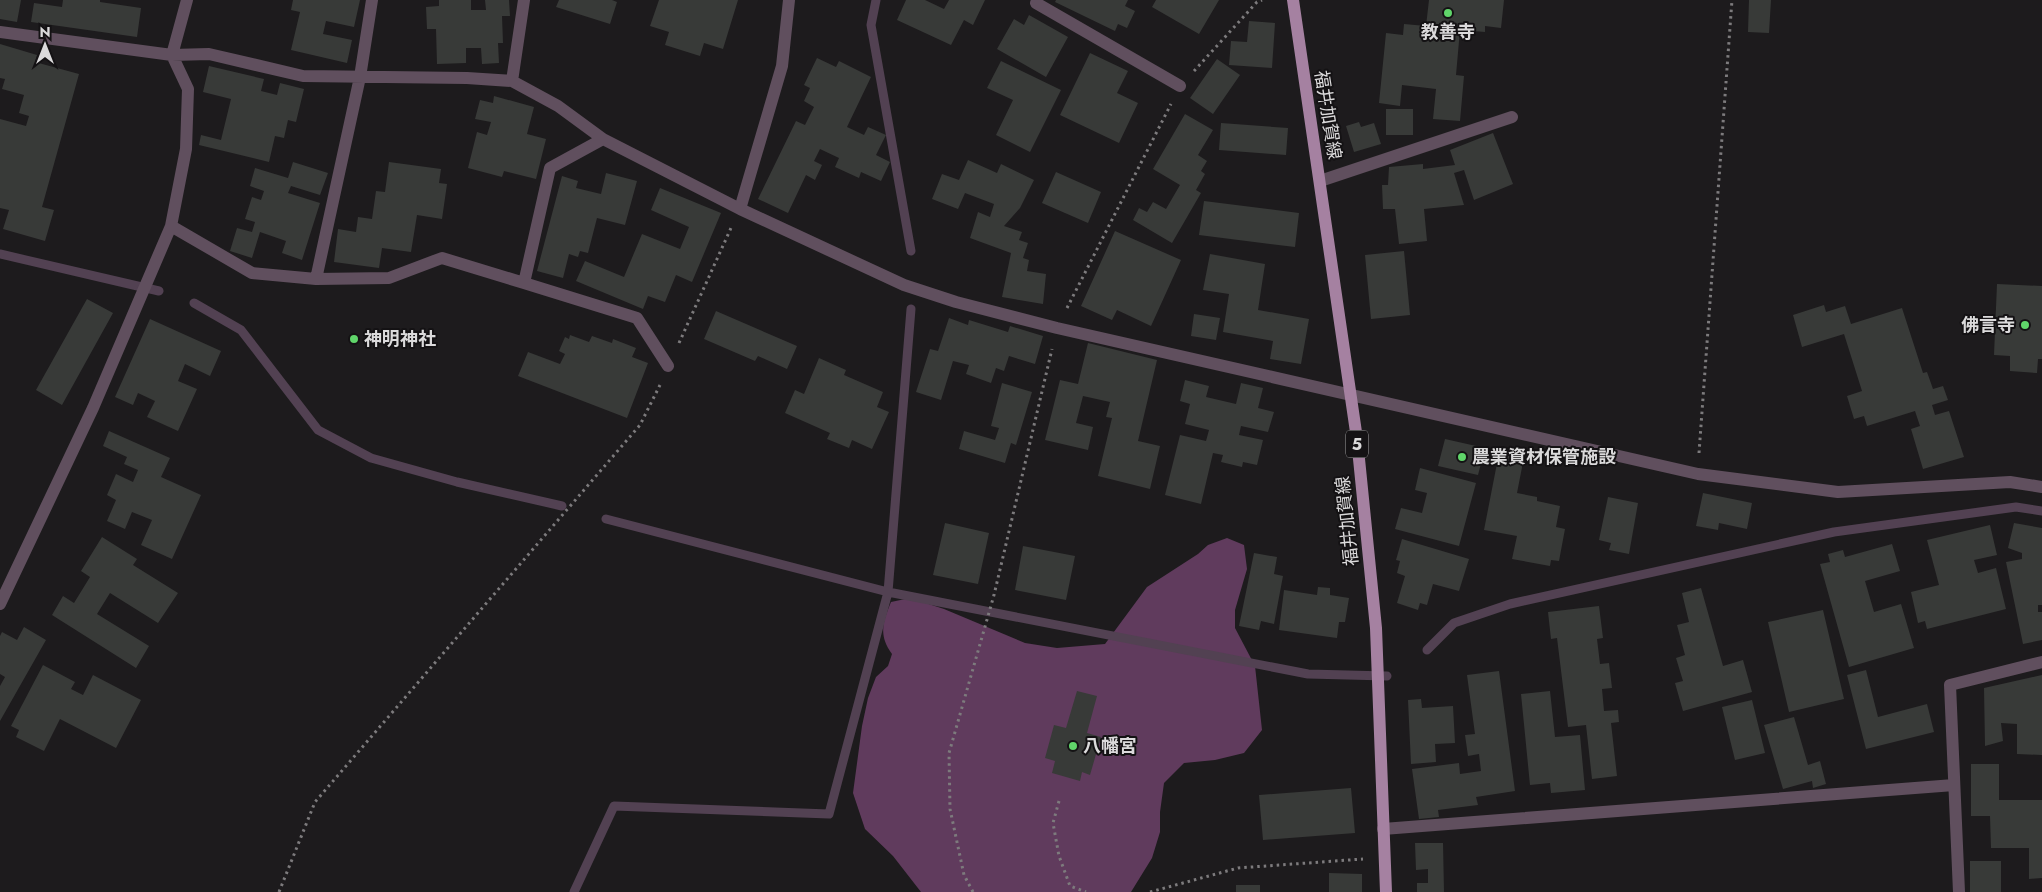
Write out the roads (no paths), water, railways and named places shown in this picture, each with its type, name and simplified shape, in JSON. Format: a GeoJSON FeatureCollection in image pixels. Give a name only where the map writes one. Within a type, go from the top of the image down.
{"type":"FeatureCollection","features":[{"type":"Feature","properties":{"kind":"main road","name":"福井加賀線"},"geometry":{"type":"LineString","coordinates":[[1293,0],[1352,394],[1376,628],[1386,892]]}},
{"type":"Feature","properties":{"kind":"street"},"geometry":{"type":"LineString","coordinates":[[0,604],[93,408],[171,226],[186,149],[188,89],[172,55],[187,0]]}},
{"type":"Feature","properties":{"kind":"street"},"geometry":{"type":"LineString","coordinates":[[316,279],[360,77],[372,0]]}},
{"type":"Feature","properties":{"kind":"street"},"geometry":{"type":"LineString","coordinates":[[512,81],[524,0]]}},
{"type":"Feature","properties":{"kind":"street"},"geometry":{"type":"LineString","coordinates":[[740,209],[782,66],[789,0]]}},
{"type":"Feature","properties":{"kind":"street"},"geometry":{"type":"LineString","coordinates":[[1036,3],[1180,86]]}},
{"type":"Feature","properties":{"kind":"street"},"geometry":{"type":"LineString","coordinates":[[0,32],[172,55],[209,54],[303,76],[467,78],[512,81],[558,106],[603,139],[740,209],[904,285],[956,302],[1057,328],[1698,474],[1838,492],[2010,482],[2042,487]]}},
{"type":"Feature","properties":{"kind":"street"},"geometry":{"type":"LineString","coordinates":[[1320,181],[1512,117]]}},
{"type":"Feature","properties":{"kind":"street"},"geometry":{"type":"LineString","coordinates":[[524,283],[550,168],[603,139]]}},
{"type":"Feature","properties":{"kind":"street"},"geometry":{"type":"LineString","coordinates":[[171,226],[252,272],[316,279],[389,278],[442,258],[636,318],[668,366]]}},
{"type":"Feature","properties":{"kind":"street"},"geometry":{"type":"LineString","coordinates":[[1959,892],[1950,685],[2042,662]]}},
{"type":"Feature","properties":{"kind":"street"},"geometry":{"type":"LineString","coordinates":[[1383,829],[1954,785]]}},
{"type":"Feature","properties":{"kind":"waterway"},"geometry":{"type":"LineString","coordinates":[[876,0],[871,25],[911,251]]}},
{"type":"Feature","properties":{"kind":"waterway"},"geometry":{"type":"LineString","coordinates":[[0,254],[159,291]]}},
{"type":"Feature","properties":{"kind":"waterway"},"geometry":{"type":"LineString","coordinates":[[194,303],[241,330],[318,430],[371,458],[457,482],[562,506]]}},
{"type":"Feature","properties":{"kind":"waterway"},"geometry":{"type":"LineString","coordinates":[[574,892],[614,806],[829,814],[888,592],[911,309]]}},
{"type":"Feature","properties":{"kind":"waterway"},"geometry":{"type":"LineString","coordinates":[[1427,650],[1454,623],[1510,604],[1834,532],[2016,507],[2042,511]]}},
{"type":"Feature","properties":{"kind":"waterway"},"geometry":{"type":"LineString","coordinates":[[606,519],[888,592],[1308,674],[1387,676]]}},
{"type":"Feature","properties":{"kind":"place","name":"教善寺"},"geometry":{"type":"Point","coordinates":[1448,13]}},
{"type":"Feature","properties":{"kind":"place","name":"佛言寺"},"geometry":{"type":"Point","coordinates":[2025,325]}},
{"type":"Feature","properties":{"kind":"place","name":"神明神社"},"geometry":{"type":"Point","coordinates":[354,339]}},
{"type":"Feature","properties":{"kind":"place","name":"農業資材保管施設"},"geometry":{"type":"Point","coordinates":[1462,457]}},
{"type":"Feature","properties":{"kind":"place","name":"八幡宮"},"geometry":{"type":"Point","coordinates":[1073,746]}}]}
